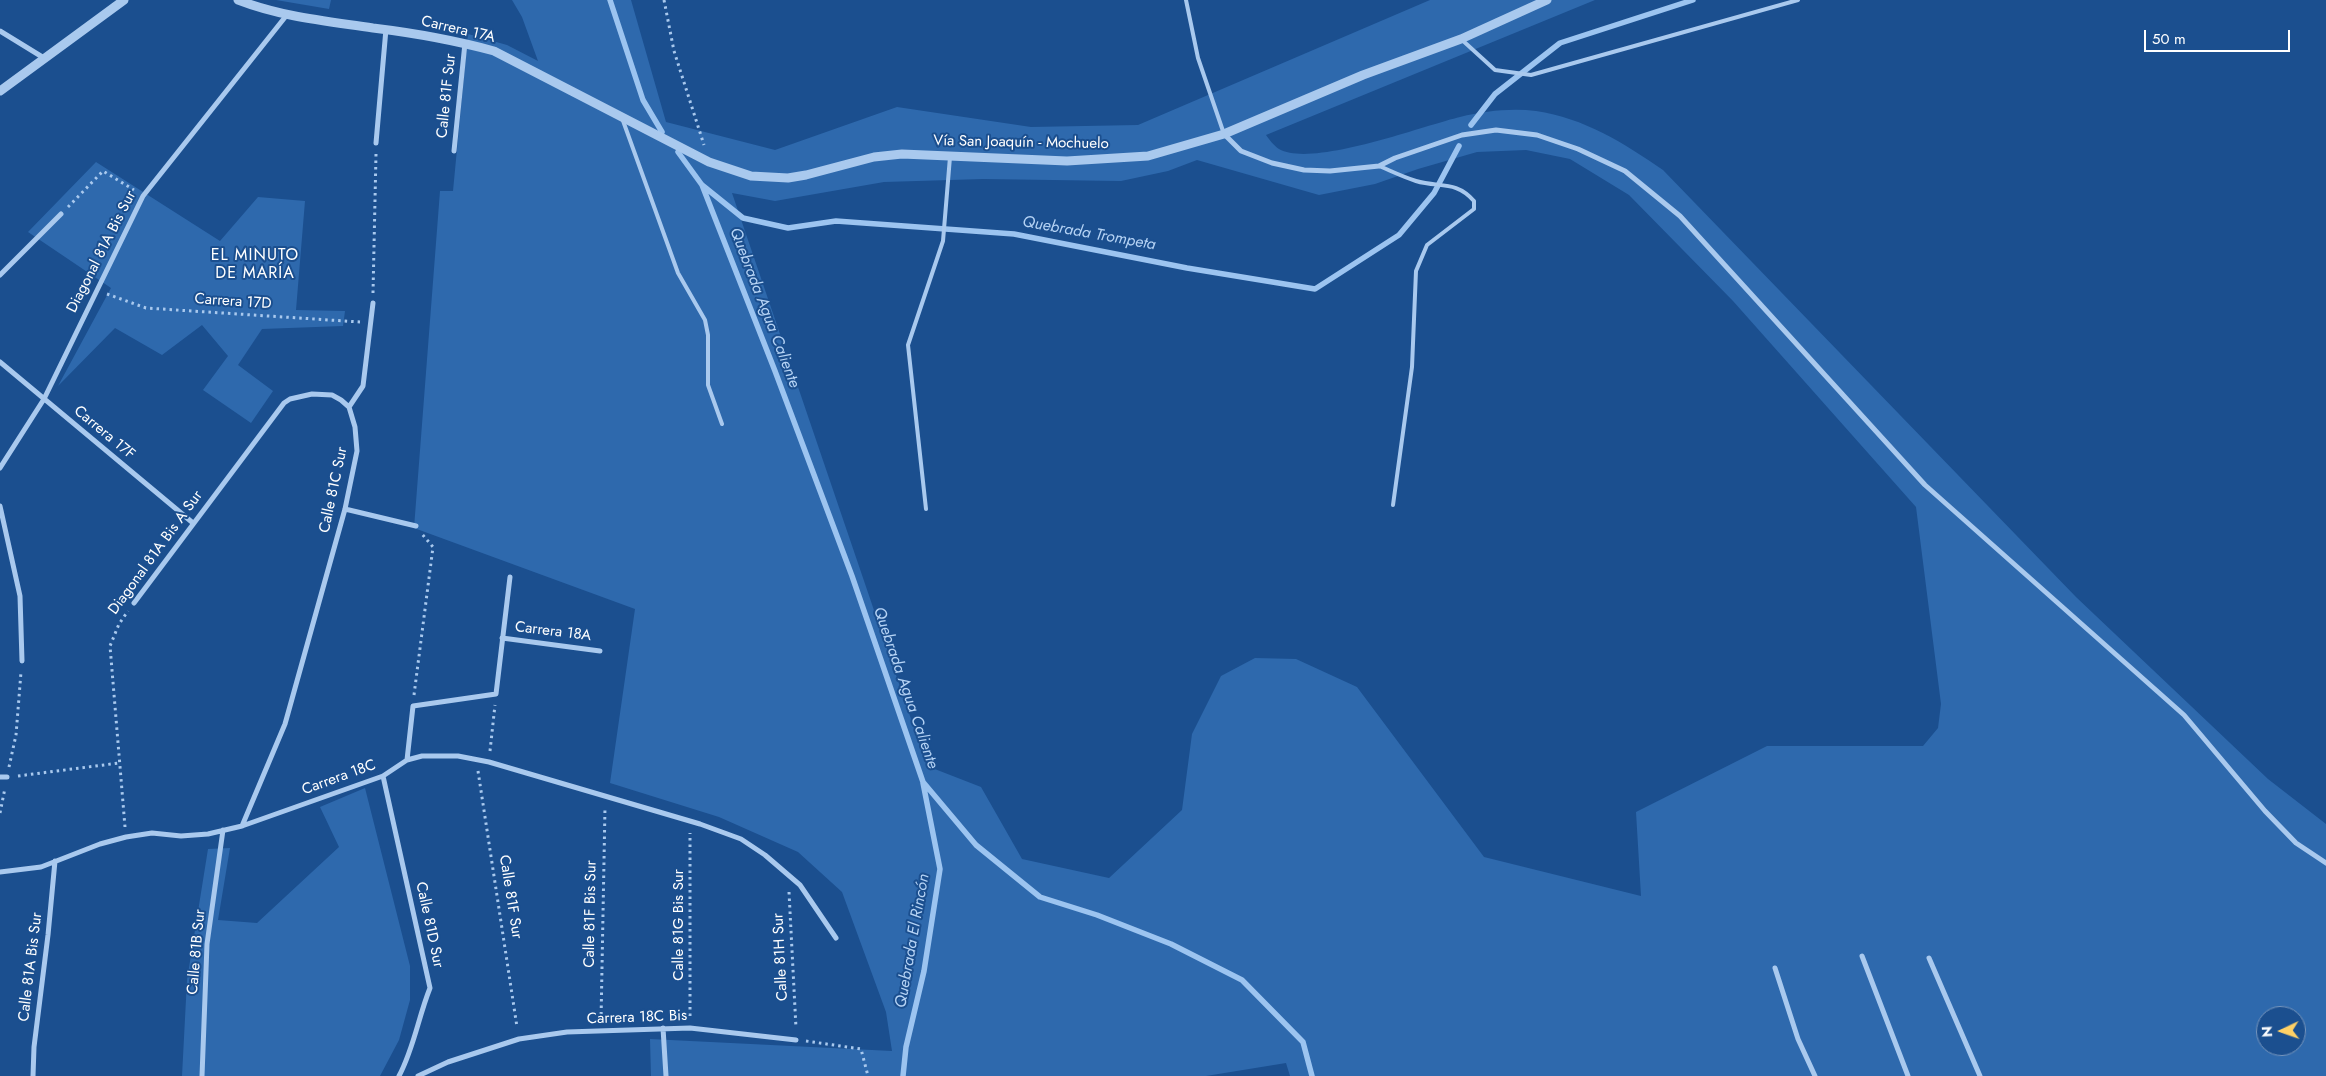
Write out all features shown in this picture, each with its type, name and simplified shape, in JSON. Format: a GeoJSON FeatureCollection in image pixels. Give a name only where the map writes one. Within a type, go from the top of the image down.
{"type":"FeatureCollection","features":[{"type":"Feature","properties":{"kind":"street"},"geometry":{"type":"LineString","coordinates":[[0,91],[124,0]]}},
{"type":"Feature","properties":{"kind":"street","name":"Carrera 17A"},"geometry":{"type":"LineString","coordinates":[[238,0],[286,16],[386,29],[465,43],[494,51],[709,162]]}},
{"type":"Feature","properties":{"kind":"street","name":"Vía San Joaquín - Mochuelo"},"geometry":{"type":"LineString","coordinates":[[709,162],[751,176],[788,178],[874,157],[902,154],[1068,161],[1114,160],[1148,156],[1224,134],[1362,75],[1461,39],[1547,0]]}},
{"type":"Feature","properties":{"kind":"street","name":"Diagonal 81A Bis Sur"},"geometry":{"type":"LineString","coordinates":[[0,468],[44,399],[143,196],[286,16]]}},
{"type":"Feature","properties":{"kind":"street"},"geometry":{"type":"LineString","coordinates":[[376,143],[386,29]]}},
{"type":"Feature","properties":{"kind":"street"},"geometry":{"type":"LineString","coordinates":[[0,32],[44,58]]}},
{"type":"Feature","properties":{"kind":"street","name":"Calle 81F Sur"},"geometry":{"type":"LineString","coordinates":[[454,151],[465,43]]}},
{"type":"Feature","properties":{"kind":"street"},"geometry":{"type":"LineString","coordinates":[[1224,134],[1240,151],[1272,163],[1304,170],[1330,171],[1379,166],[1395,158],[1462,135],[1496,130],[1537,135],[1578,149],[1625,171],[1680,216],[1925,485],[2184,715],[2296,844],[2326,862]]}},
{"type":"Feature","properties":{"kind":"street"},"geometry":{"type":"LineString","coordinates":[[0,275],[61,214]]}},
{"type":"Feature","properties":{"kind":"street"},"geometry":{"type":"LineString","coordinates":[[349,408],[363,386],[373,304]]}},
{"type":"Feature","properties":{"kind":"street","name":"Carrera 17F"},"geometry":{"type":"LineString","coordinates":[[0,362],[193,523]]}},
{"type":"Feature","properties":{"kind":"street","name":"Diagonal 81A Bis A Sur"},"geometry":{"type":"LineString","coordinates":[[134,603],[279,408],[290,399],[312,394],[332,395],[349,408]]}},
{"type":"Feature","properties":{"kind":"street","name":"Calle 81C Sur"},"geometry":{"type":"LineString","coordinates":[[242,826],[284,724],[345,509],[357,450],[355,427],[349,408]]}},
{"type":"Feature","properties":{"kind":"street"},"geometry":{"type":"LineString","coordinates":[[0,506],[20,596],[22,661]]}},
{"type":"Feature","properties":{"kind":"street"},"geometry":{"type":"LineString","coordinates":[[345,509],[416,526]]}},
{"type":"Feature","properties":{"kind":"street"},"geometry":{"type":"LineString","coordinates":[[407,760],[413,706],[496,694],[510,577]]}},
{"type":"Feature","properties":{"kind":"street","name":"Carrera 18A"},"geometry":{"type":"LineString","coordinates":[[502,638],[600,651]]}},
{"type":"Feature","properties":{"kind":"street","name":"Carrera 18C"},"geometry":{"type":"LineString","coordinates":[[0,872],[41,867],[126,837],[152,833],[181,836],[242,826],[383,776],[407,760],[440,755],[476,758],[741,839],[788,874],[818,909],[836,938]]}},
{"type":"Feature","properties":{"kind":"street","name":"Calle 81D Sur"},"geometry":{"type":"LineString","coordinates":[[383,776],[430,988],[418,1017],[414,1042],[399,1076]]}},
{"type":"Feature","properties":{"kind":"street"},"geometry":{"type":"LineString","coordinates":[[0,777],[7,777]]}},
{"type":"Feature","properties":{"kind":"street","name":"Calle 81B Sur"},"geometry":{"type":"LineString","coordinates":[[202,1076],[208,944],[223,830]]}},
{"type":"Feature","properties":{"kind":"street","name":"Calle 81A Bis Sur"},"geometry":{"type":"LineString","coordinates":[[33,1076],[34,1047],[48,935],[54,861]]}},
{"type":"Feature","properties":{"kind":"street"},"geometry":{"type":"LineString","coordinates":[[1862,956],[1908,1076]]}},
{"type":"Feature","properties":{"kind":"street"},"geometry":{"type":"LineString","coordinates":[[1928,958],[1980,1076]]}},
{"type":"Feature","properties":{"kind":"street"},"geometry":{"type":"LineString","coordinates":[[1775,968],[1798,1039],[1815,1076]]}},
{"type":"Feature","properties":{"kind":"street"},"geometry":{"type":"LineString","coordinates":[[663,1028],[666,1076]]}},
{"type":"Feature","properties":{"kind":"street","name":"Carrera 18C Bis"},"geometry":{"type":"LineString","coordinates":[[418,1076],[448,1062],[518,1040],[567,1032],[690,1028],[796,1040]]}},
{"type":"Feature","properties":{"kind":"lane"},"geometry":{"type":"LineString","coordinates":[[1186,0],[1198,58],[1224,134]]}},
{"type":"Feature","properties":{"kind":"lane"},"geometry":{"type":"LineString","coordinates":[[1461,39],[1495,70],[1531,75],[1798,0]]}},
{"type":"Feature","properties":{"kind":"lane"},"geometry":{"type":"LineString","coordinates":[[621,117],[678,273],[705,320],[708,335],[708,385],[722,424]]}},
{"type":"Feature","properties":{"kind":"lane"},"geometry":{"type":"LineString","coordinates":[[926,509],[908,345],[943,241],[948,203],[950,155]]}},
{"type":"Feature","properties":{"kind":"lane"},"geometry":{"type":"LineString","coordinates":[[1379,166],[1417,181],[1446,184],[1466,192],[1474,201],[1474,209],[1427,245],[1416,271],[1412,367],[1393,505]]}},
{"type":"Feature","properties":{"kind":"path"},"geometry":{"type":"LineString","coordinates":[[664,0],[674,51],[709,162]]}},
{"type":"Feature","properties":{"kind":"path"},"geometry":{"type":"LineString","coordinates":[[373,304],[376,143]]}},
{"type":"Feature","properties":{"kind":"path"},"geometry":{"type":"LineString","coordinates":[[61,214],[103,171],[143,196]]}},
{"type":"Feature","properties":{"kind":"path","name":"Carrera 17D"},"geometry":{"type":"LineString","coordinates":[[97,290],[146,308],[371,322]]}},
{"type":"Feature","properties":{"kind":"path"},"geometry":{"type":"LineString","coordinates":[[413,706],[433,547],[416,526]]}},
{"type":"Feature","properties":{"kind":"path","name":"Diagonal 81A Bis A Sur"},"geometry":{"type":"LineString","coordinates":[[126,837],[118,763],[110,646],[119,624],[134,603]]}},
{"type":"Feature","properties":{"kind":"path"},"geometry":{"type":"LineString","coordinates":[[0,813],[16,735],[22,661]]}},
{"type":"Feature","properties":{"kind":"path"},"geometry":{"type":"LineString","coordinates":[[489,762],[496,694]]}},
{"type":"Feature","properties":{"kind":"path","name":"Calle 81F Sur"},"geometry":{"type":"LineString","coordinates":[[476,758],[518,1040]]}},
{"type":"Feature","properties":{"kind":"path"},"geometry":{"type":"LineString","coordinates":[[7,777],[118,763]]}},
{"type":"Feature","properties":{"kind":"path","name":"Calle 81F Bis Sur"},"geometry":{"type":"LineString","coordinates":[[601,1032],[605,796]]}},
{"type":"Feature","properties":{"kind":"path","name":"Calle 81G Bis Sur"},"geometry":{"type":"LineString","coordinates":[[690,822],[690,1028]]}},
{"type":"Feature","properties":{"kind":"path","name":"Calle 81H Sur"},"geometry":{"type":"LineString","coordinates":[[788,874],[796,1040]]}},
{"type":"Feature","properties":{"kind":"path"},"geometry":{"type":"LineString","coordinates":[[796,1040],[861,1049],[868,1076]]}},
{"type":"Feature","properties":{"kind":"shaded area"},"geometry":{"type":"Polygon","coordinates":[[[276,0],[331,0],[329,9],[276,0]]]}},
{"type":"Feature","properties":{"kind":"shaded area"},"geometry":{"type":"Polygon","coordinates":[[[512,0],[631,0],[666,122],[775,150],[897,107],[1031,127],[1138,125],[1430,0],[1595,0],[1266,135],[1279,149],[1295,153],[1316,153],[1368,144],[1469,115],[1527,110],[1571,119],[1603,133],[1663,170],[2076,597],[2268,779],[2326,824],[2326,1076],[1290,1076],[1286,1063],[1206,1076],[651,1076],[650,1039],[892,1051],[886,1012],[842,892],[798,852],[719,817],[610,783],[635,609],[414,528],[440,191],[453,191],[468,34],[507,45],[538,61],[522,17],[512,0]],[[1526,150],[1477,152],[1375,184],[1319,195],[1197,160],[1168,171],[1121,181],[983,179],[884,182],[775,201],[732,193],[927,766],[981,787],[1022,859],[1109,878],[1182,810],[1192,734],[1221,676],[1255,658],[1296,659],[1357,687],[1484,857],[1641,896],[1636,812],[1767,746],[1923,746],[1938,728],[1941,704],[1916,507],[1733,301],[1629,195],[1570,159],[1526,150]]]}},
{"type":"Feature","properties":{"kind":"shaded area"},"geometry":{"type":"Polygon","coordinates":[[[96,162],[220,241],[258,197],[305,201],[296,310],[345,311],[343,326],[262,329],[238,365],[273,391],[251,423],[203,390],[228,356],[202,325],[162,355],[115,328],[58,386],[111,288],[28,232],[96,162]]]}},
{"type":"Feature","properties":{"kind":"shaded area"},"geometry":{"type":"Polygon","coordinates":[[[365,788],[410,966],[410,1000],[399,1040],[380,1076],[182,1076],[187,980],[208,849],[230,848],[218,920],[257,923],[339,847],[320,807],[365,788]]]}},
{"type":"Feature","properties":{"kind":"waterway","name":"Quebrada Trompeta"},"geometry":{"type":"LineString","coordinates":[[610,0],[643,100],[662,132]]}},
{"type":"Feature","properties":{"kind":"waterway","name":"Quebrada Trompeta"},"geometry":{"type":"LineString","coordinates":[[1471,125],[1495,94],[1560,43],[1693,0]]}},
{"type":"Feature","properties":{"kind":"waterway","name":"Quebrada Trompeta"},"geometry":{"type":"LineString","coordinates":[[678,152],[702,185],[743,218],[788,228],[836,221],[1014,234],[1187,268],[1315,289],[1399,235],[1434,193],[1459,146]]}},
{"type":"Feature","properties":{"kind":"waterway","name":"Quebrada Agua Caliente"},"geometry":{"type":"LineString","coordinates":[[702,185],[775,371],[852,576],[923,782],[976,845],[1040,897],[1097,915],[1171,944],[1242,980],[1303,1042],[1312,1076]]}},
{"type":"Feature","properties":{"kind":"waterway","name":"Quebrada El Rincón"},"geometry":{"type":"LineString","coordinates":[[903,1076],[906,1047],[924,971],[940,869],[923,783]]}},
{"type":"Feature","properties":{"kind":"district","name":"EL MINUTO DE MARÍA"},"geometry":{"type":"Point","coordinates":[255,265]}}]}
